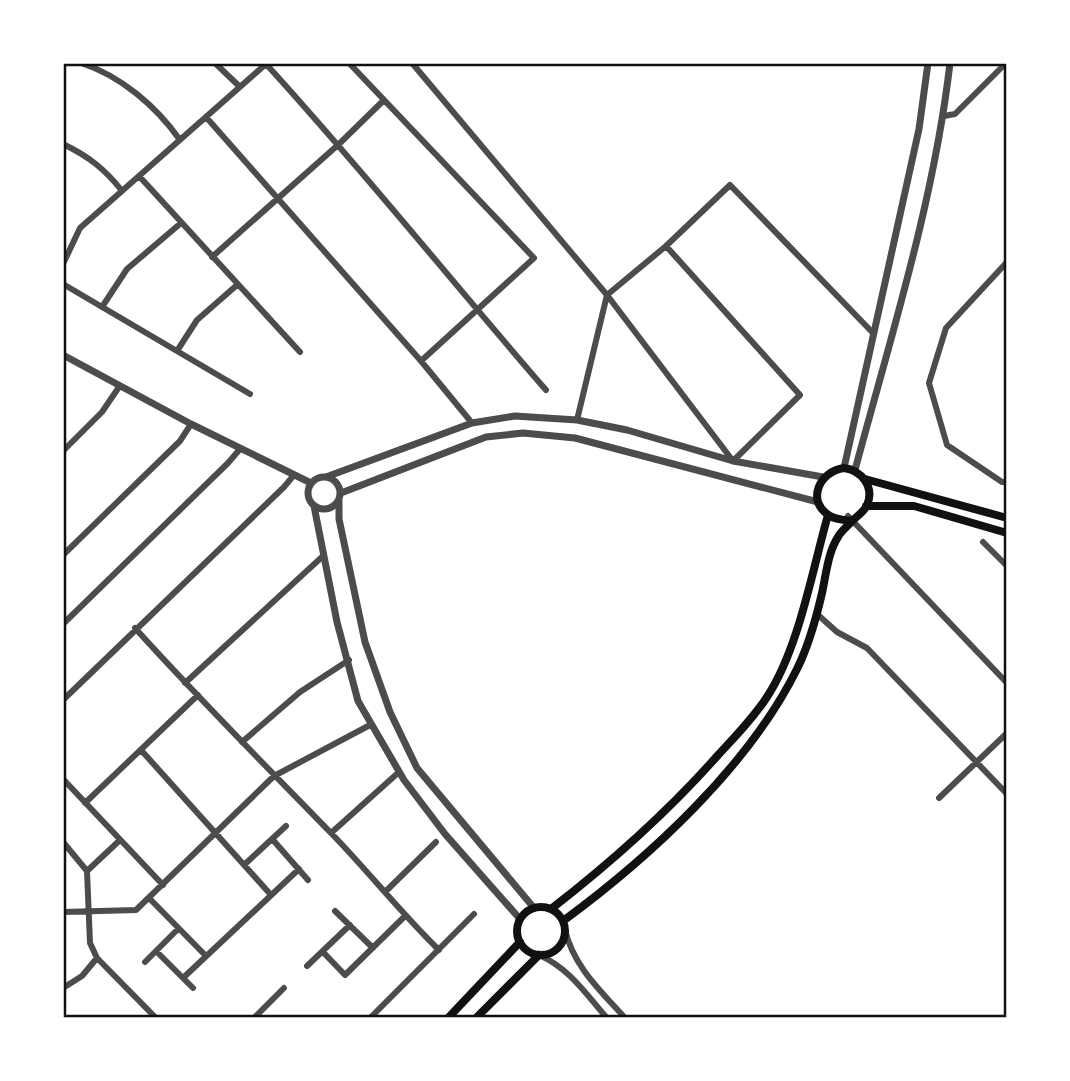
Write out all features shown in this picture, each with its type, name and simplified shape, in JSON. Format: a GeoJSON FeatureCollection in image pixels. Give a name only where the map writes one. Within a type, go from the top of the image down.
{"type":"FeatureCollection","features":[{"type":"Feature","properties":{"kind":"main road"},"geometry":{"type":"LineString","coordinates":[[850,519],[834,519],[818,502],[819,485],[823,477],[836,469],[855,470],[865,479],[1007,518]]}},
{"type":"Feature","properties":{"kind":"main road"},"geometry":{"type":"LineString","coordinates":[[564,925],[660,841],[764,725],[799,666],[817,614],[837,537],[850,519],[866,506],[869,492],[865,479]]}},
{"type":"Feature","properties":{"kind":"main road"},"geometry":{"type":"LineString","coordinates":[[866,506],[914,506],[1007,533]]}},
{"type":"Feature","properties":{"kind":"main road"},"geometry":{"type":"LineString","coordinates":[[551,909],[564,925],[565,938],[555,951],[539,955],[531,953],[520,942],[517,927],[520,919],[534,908],[551,909],[653,825],[718,756],[768,696],[790,651],[828,515]]}},
{"type":"Feature","properties":{"kind":"main road"},"geometry":{"type":"LineString","coordinates":[[448,1018],[520,942]]}},
{"type":"Feature","properties":{"kind":"main road"},"geometry":{"type":"LineString","coordinates":[[476,1018],[539,955]]}},
{"type":"Feature","properties":{"kind":"street"},"geometry":{"type":"LineString","coordinates":[[81,63],[100,69],[137,94],[166,120],[180,140]]}},
{"type":"Feature","properties":{"kind":"street"},"geometry":{"type":"LineString","coordinates":[[215,63],[240,87]]}},
{"type":"Feature","properties":{"kind":"street"},"geometry":{"type":"LineString","coordinates":[[349,63],[534,258],[421,361]]}},
{"type":"Feature","properties":{"kind":"street"},"geometry":{"type":"LineString","coordinates":[[412,63],[607,295],[733,461]]}},
{"type":"Feature","properties":{"kind":"street"},"geometry":{"type":"LineString","coordinates":[[844,468],[919,129],[928,63]]}},
{"type":"Feature","properties":{"kind":"street"},"geometry":{"type":"LineString","coordinates":[[855,470],[911,261],[944,116],[950,63]]}},
{"type":"Feature","properties":{"kind":"street"},"geometry":{"type":"LineString","coordinates":[[944,116],[956,114],[1006,63]]}},
{"type":"Feature","properties":{"kind":"street"},"geometry":{"type":"LineString","coordinates":[[63,264],[65,253],[80,228],[266,64],[339,144],[546,390]]}},
{"type":"Feature","properties":{"kind":"street"},"geometry":{"type":"LineString","coordinates":[[212,257],[339,144],[384,100]]}},
{"type":"Feature","properties":{"kind":"street"},"geometry":{"type":"LineString","coordinates":[[206,117],[421,361],[472,423]]}},
{"type":"Feature","properties":{"kind":"street"},"geometry":{"type":"LineString","coordinates":[[63,144],[85,154],[106,170],[122,191]]}},
{"type":"Feature","properties":{"kind":"street"},"geometry":{"type":"LineString","coordinates":[[139,176],[300,352]]}},
{"type":"Feature","properties":{"kind":"street"},"geometry":{"type":"LineString","coordinates":[[577,420],[607,295],[666,246],[730,185],[873,333]]}},
{"type":"Feature","properties":{"kind":"street"},"geometry":{"type":"LineString","coordinates":[[102,307],[127,269],[181,223]]}},
{"type":"Feature","properties":{"kind":"street"},"geometry":{"type":"LineString","coordinates":[[666,246],[800,395],[733,461]]}},
{"type":"Feature","properties":{"kind":"street"},"geometry":{"type":"LineString","coordinates":[[1007,262],[946,328],[929,383],[947,445],[1002,482],[1007,482]]}},
{"type":"Feature","properties":{"kind":"street"},"geometry":{"type":"LineString","coordinates":[[63,284],[250,394]]}},
{"type":"Feature","properties":{"kind":"street"},"geometry":{"type":"LineString","coordinates":[[177,351],[197,320],[237,285]]}},
{"type":"Feature","properties":{"kind":"street"},"geometry":{"type":"LineString","coordinates":[[63,355],[119,387],[311,483]]}},
{"type":"Feature","properties":{"kind":"street"},"geometry":{"type":"LineString","coordinates":[[63,451],[102,412],[119,387]]}},
{"type":"Feature","properties":{"kind":"street"},"geometry":{"type":"LineString","coordinates":[[520,919],[445,834],[399,772],[358,701],[337,622],[314,506],[308,496],[311,483],[320,477],[472,423],[515,416],[577,420],[627,430],[733,461],[823,477]]}},
{"type":"Feature","properties":{"kind":"street"},"geometry":{"type":"LineString","coordinates":[[63,555],[180,441],[191,424]]}},
{"type":"Feature","properties":{"kind":"street"},"geometry":{"type":"LineString","coordinates":[[314,506],[328,510],[340,497],[486,437],[523,433],[575,438],[818,502]]}},
{"type":"Feature","properties":{"kind":"street"},"geometry":{"type":"LineString","coordinates":[[63,624],[240,449]]}},
{"type":"Feature","properties":{"kind":"street"},"geometry":{"type":"LineString","coordinates":[[63,700],[135,628],[285,487],[294,475]]}},
{"type":"Feature","properties":{"kind":"street"},"geometry":{"type":"LineString","coordinates":[[326,477],[339,486],[340,519],[365,642],[390,712],[416,768],[534,908]]}},
{"type":"Feature","properties":{"kind":"street"},"geometry":{"type":"LineString","coordinates":[[850,519],[1007,683]]}},
{"type":"Feature","properties":{"kind":"street"},"geometry":{"type":"LineString","coordinates":[[63,542],[69,549]]}},
{"type":"Feature","properties":{"kind":"street"},"geometry":{"type":"LineString","coordinates":[[983,542],[1007,566]]}},
{"type":"Feature","properties":{"kind":"street"},"geometry":{"type":"LineString","coordinates":[[185,684],[323,556]]}},
{"type":"Feature","properties":{"kind":"street"},"geometry":{"type":"LineString","coordinates":[[817,614],[843,636],[867,648],[1007,794]]}},
{"type":"Feature","properties":{"kind":"street"},"geometry":{"type":"LineString","coordinates":[[135,628],[439,950]]}},
{"type":"Feature","properties":{"kind":"street"},"geometry":{"type":"LineString","coordinates":[[242,742],[300,692],[349,660]]}},
{"type":"Feature","properties":{"kind":"street"},"geometry":{"type":"LineString","coordinates":[[85,803],[198,695]]}},
{"type":"Feature","properties":{"kind":"street"},"geometry":{"type":"LineString","coordinates":[[63,912],[136,910],[274,776],[370,725]]}},
{"type":"Feature","properties":{"kind":"street"},"geometry":{"type":"LineString","coordinates":[[939,798],[1007,733]]}},
{"type":"Feature","properties":{"kind":"street"},"geometry":{"type":"LineString","coordinates":[[141,750],[271,895]]}},
{"type":"Feature","properties":{"kind":"street"},"geometry":{"type":"LineString","coordinates":[[331,833],[399,772]]}},
{"type":"Feature","properties":{"kind":"street"},"geometry":{"type":"LineString","coordinates":[[64,781],[163,885]]}},
{"type":"Feature","properties":{"kind":"street"},"geometry":{"type":"LineString","coordinates":[[243,865],[286,826]]}},
{"type":"Feature","properties":{"kind":"street"},"geometry":{"type":"LineString","coordinates":[[87,871],[120,840]]}},
{"type":"Feature","properties":{"kind":"street"},"geometry":{"type":"LineString","coordinates":[[272,840],[308,880]]}},
{"type":"Feature","properties":{"kind":"street"},"geometry":{"type":"LineString","coordinates":[[63,842],[87,871],[90,943],[97,958],[156,1018]]}},
{"type":"Feature","properties":{"kind":"street"},"geometry":{"type":"LineString","coordinates":[[385,892],[436,842]]}},
{"type":"Feature","properties":{"kind":"street"},"geometry":{"type":"LineString","coordinates":[[183,978],[299,869]]}},
{"type":"Feature","properties":{"kind":"street"},"geometry":{"type":"LineString","coordinates":[[149,898],[206,956]]}},
{"type":"Feature","properties":{"kind":"street"},"geometry":{"type":"LineString","coordinates":[[335,911],[373,948]]}},
{"type":"Feature","properties":{"kind":"street"},"geometry":{"type":"LineString","coordinates":[[370,1018],[474,914]]}},
{"type":"Feature","properties":{"kind":"street"},"geometry":{"type":"LineString","coordinates":[[323,952],[345,975],[405,916]]}},
{"type":"Feature","properties":{"kind":"street"},"geometry":{"type":"LineString","coordinates":[[307,966],[350,925]]}},
{"type":"Feature","properties":{"kind":"street"},"geometry":{"type":"LineString","coordinates":[[564,925],[570,949],[582,970],[625,1018]]}},
{"type":"Feature","properties":{"kind":"street"},"geometry":{"type":"LineString","coordinates":[[145,962],[178,929]]}},
{"type":"Feature","properties":{"kind":"street"},"geometry":{"type":"LineString","coordinates":[[156,951],[193,988]]}},
{"type":"Feature","properties":{"kind":"street"},"geometry":{"type":"LineString","coordinates":[[539,955],[556,962],[607,1018]]}},
{"type":"Feature","properties":{"kind":"street"},"geometry":{"type":"LineString","coordinates":[[63,988],[82,976],[97,958]]}},
{"type":"Feature","properties":{"kind":"street"},"geometry":{"type":"LineString","coordinates":[[257,1017],[284,988]]}}]}
